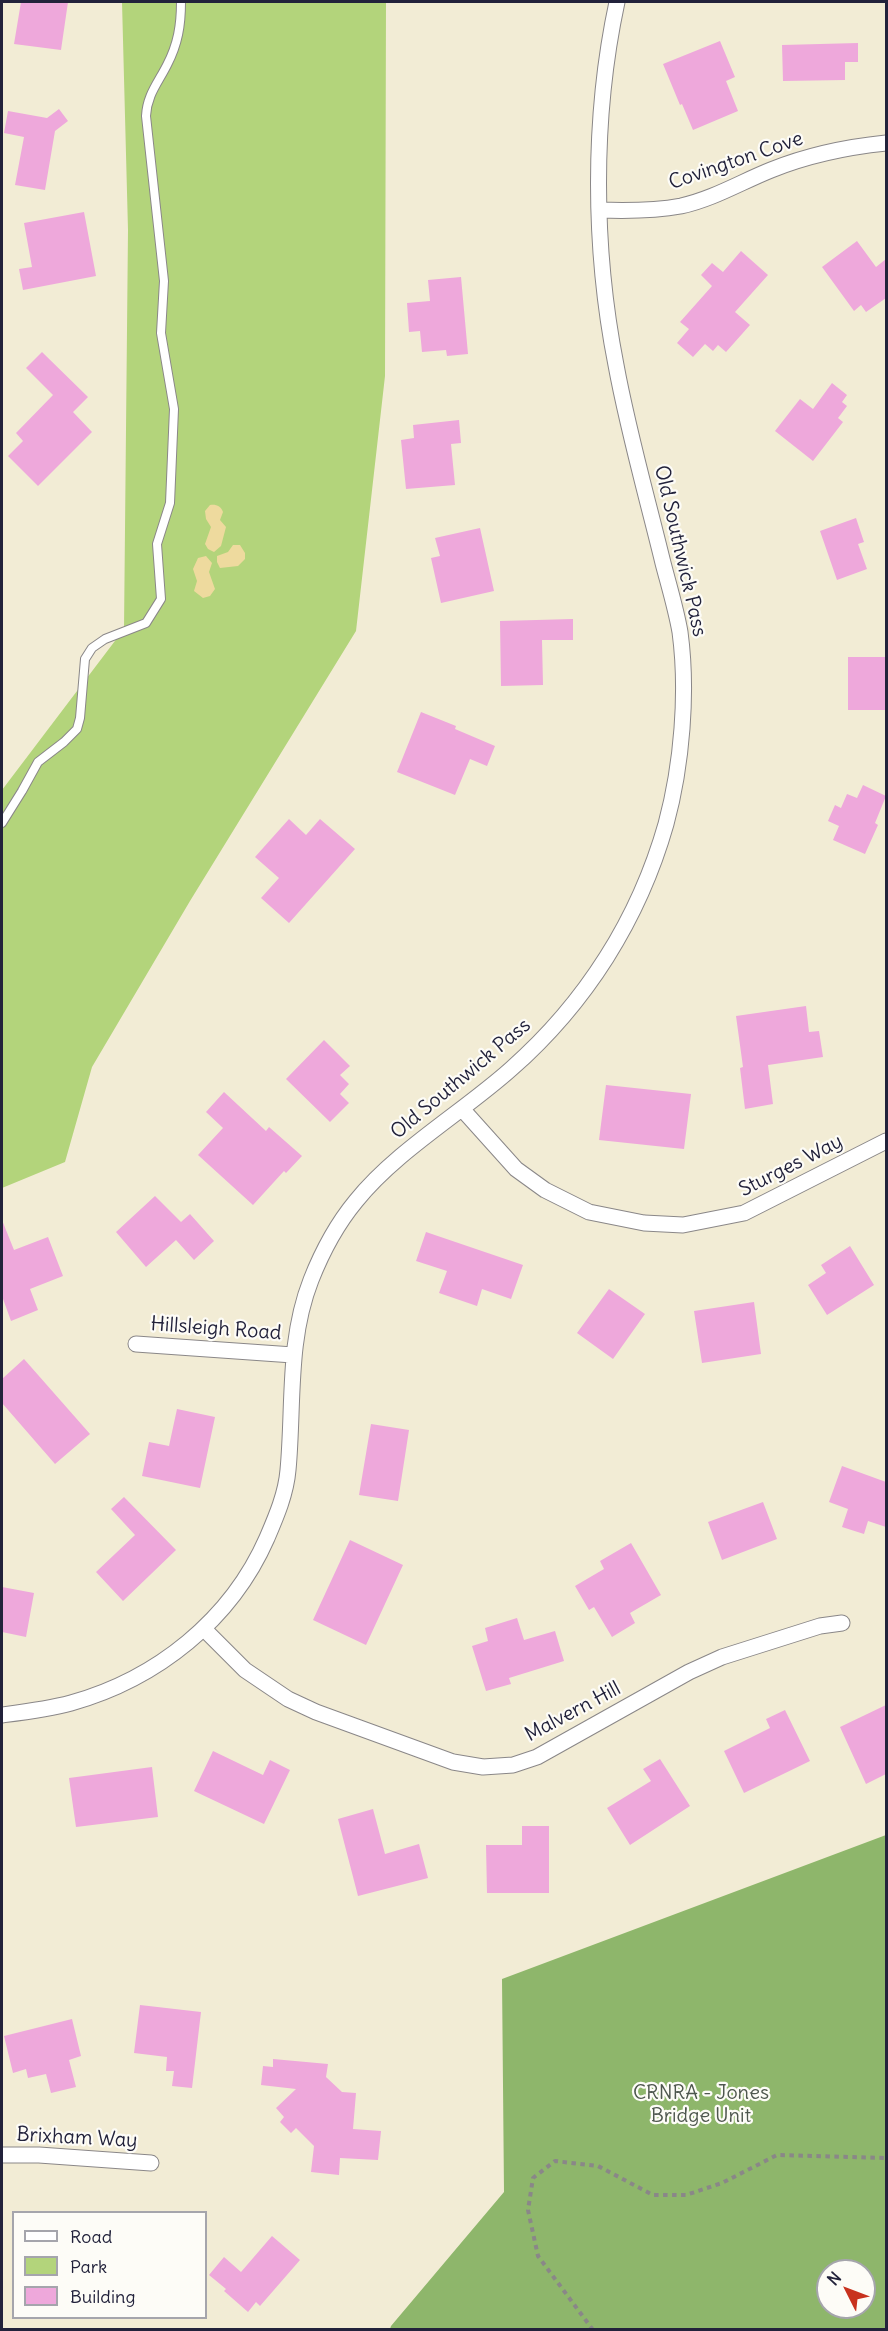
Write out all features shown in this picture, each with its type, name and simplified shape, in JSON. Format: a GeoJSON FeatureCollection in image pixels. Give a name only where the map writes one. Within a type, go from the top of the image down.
{"type":"FeatureCollection","features":[{"type":"Feature","properties":{"kind":"street","name":"Old Southwick Pass"},"geometry":{"type":"LineString","coordinates":[[2,1715],[69,1703],[108,1690],[144,1673],[169,1657],[204,1629],[234,1596],[258,1558],[276,1517],[287,1477],[293,1355],[299,1321],[310,1283],[325,1249],[344,1216],[359,1196],[391,1166],[513,1068],[549,1033],[584,992],[613,949],[633,915],[652,867],[667,821],[677,771],[683,701],[680,632],[616,365],[605,292],[599,210],[599,140],[611,28],[617,2]]}},
{"type":"Feature","properties":{"kind":"street","name":"Covington Cove"},"geometry":{"type":"LineString","coordinates":[[599,210],[639,212],[682,206],[716,195],[771,170],[809,157],[856,146],[886,143]]}},
{"type":"Feature","properties":{"kind":"street","name":"Sturges Way"},"geometry":{"type":"LineString","coordinates":[[463,1110],[516,1169],[545,1190],[589,1212],[644,1223],[683,1225],[744,1214],[886,1141]]}},
{"type":"Feature","properties":{"kind":"street","name":"Hillsleigh Road"},"geometry":{"type":"LineString","coordinates":[[136,1344],[293,1355]]}},
{"type":"Feature","properties":{"kind":"street","name":"Malvern Hill"},"geometry":{"type":"LineString","coordinates":[[204,1629],[244,1670],[288,1699],[316,1712],[453,1762],[483,1767],[513,1765],[537,1757],[689,1672],[722,1657],[820,1626],[842,1623]]}},
{"type":"Feature","properties":{"kind":"street","name":"Brixham Way"},"geometry":{"type":"LineString","coordinates":[[2,2155],[39,2155],[151,2163]]}},
{"type":"Feature","properties":{"kind":"lane"},"geometry":{"type":"LineString","coordinates":[[2,823],[38,762],[77,729],[85,659],[92,648],[105,639],[146,623],[161,599],[157,544],[170,503],[174,409],[161,333],[164,281],[146,116],[147,101],[168,64],[178,38],[181,28],[181,2]]}},
{"type":"Feature","properties":{"kind":"path"},"geometry":{"type":"LineString","coordinates":[[593,2330],[538,2256],[528,2210],[533,2178],[555,2161],[598,2166],[653,2195],[686,2195],[722,2182],[777,2155],[886,2158]]}},
{"type":"Feature","properties":{"kind":"green space"},"geometry":{"type":"Polygon","coordinates":[[[122,2],[386,2],[385,376],[356,631],[190,901],[92,1067],[65,1162],[2,1188],[2,790],[124,629],[128,230],[122,2]]]}},
{"type":"Feature","properties":{"kind":"green space","name":"CRNRA - Jones Bridge Unit"},"geometry":{"type":"Polygon","coordinates":[[[886,1835],[886,2329],[390,2329],[504,2192],[502,1979],[886,1835]]]}},
{"type":"Feature","properties":{"kind":"sand"},"geometry":{"type":"Polygon","coordinates":[[[210,505],[221,508],[223,512],[220,520],[226,527],[221,546],[214,552],[205,544],[211,527],[206,519],[205,511],[210,505]]]}},
{"type":"Feature","properties":{"kind":"sand"},"geometry":{"type":"Polygon","coordinates":[[[233,545],[240,545],[245,553],[245,559],[238,566],[220,568],[217,556],[228,552],[233,545]]]}},
{"type":"Feature","properties":{"kind":"sand"},"geometry":{"type":"Polygon","coordinates":[[[206,556],[212,563],[209,572],[215,589],[210,596],[203,598],[194,591],[197,581],[193,569],[198,558],[206,556]]]}},
{"type":"Feature","properties":{"kind":"building"},"geometry":{"type":"Polygon","coordinates":[[[21,2],[68,2],[61,50],[14,44],[21,2]]]}},
{"type":"Feature","properties":{"kind":"building"},"geometry":{"type":"Polygon","coordinates":[[[720,41],[735,77],[726,81],[738,111],[693,130],[663,64],[720,41]]]}},
{"type":"Feature","properties":{"kind":"building"},"geometry":{"type":"Polygon","coordinates":[[[858,43],[858,62],[845,62],[845,80],[783,81],[782,45],[858,43]]]}},
{"type":"Feature","properties":{"kind":"building"},"geometry":{"type":"Polygon","coordinates":[[[59,109],[68,121],[55,131],[45,190],[15,185],[24,137],[4,133],[8,111],[47,118],[59,109]]]}},
{"type":"Feature","properties":{"kind":"building"},"geometry":{"type":"Polygon","coordinates":[[[84,212],[96,276],[23,290],[19,269],[32,267],[24,223],[84,212]]]}},
{"type":"Feature","properties":{"kind":"building"},"geometry":{"type":"Polygon","coordinates":[[[857,241],[876,267],[886,259],[886,298],[866,312],[861,305],[854,311],[822,267],[857,241]]]}},
{"type":"Feature","properties":{"kind":"building"},"geometry":{"type":"Polygon","coordinates":[[[741,251],[768,275],[735,312],[750,325],[726,352],[718,345],[713,351],[705,344],[693,357],[677,343],[689,329],[680,322],[712,286],[701,275],[712,263],[723,272],[741,251]]]}},
{"type":"Feature","properties":{"kind":"building"},"geometry":{"type":"Polygon","coordinates":[[[461,277],[468,354],[447,356],[446,350],[422,352],[420,331],[409,332],[407,303],[430,301],[428,280],[461,277]]]}},
{"type":"Feature","properties":{"kind":"building"},"geometry":{"type":"Polygon","coordinates":[[[42,352],[88,397],[73,412],[92,432],[38,486],[8,456],[23,441],[16,433],[53,395],[26,368],[42,352]]]}},
{"type":"Feature","properties":{"kind":"building"},"geometry":{"type":"Polygon","coordinates":[[[832,383],[847,395],[842,402],[847,406],[838,418],[843,422],[813,461],[775,431],[800,399],[813,409],[832,383]]]}},
{"type":"Feature","properties":{"kind":"building"},"geometry":{"type":"Polygon","coordinates":[[[459,420],[461,443],[451,444],[455,485],[406,489],[401,440],[414,438],[413,425],[459,420]]]}},
{"type":"Feature","properties":{"kind":"building"},"geometry":{"type":"Polygon","coordinates":[[[856,518],[864,542],[858,544],[867,569],[837,580],[820,531],[856,518]]]}},
{"type":"Feature","properties":{"kind":"building"},"geometry":{"type":"Polygon","coordinates":[[[480,528],[494,591],[441,603],[431,558],[440,556],[435,538],[480,528]]]}},
{"type":"Feature","properties":{"kind":"building"},"geometry":{"type":"Polygon","coordinates":[[[573,619],[573,640],[542,640],[543,685],[501,686],[500,621],[573,619]]]}},
{"type":"Feature","properties":{"kind":"building"},"geometry":{"type":"Polygon","coordinates":[[[848,657],[886,657],[886,710],[848,710],[848,657]]]}},
{"type":"Feature","properties":{"kind":"building"},"geometry":{"type":"Polygon","coordinates":[[[421,712],[456,726],[455,729],[495,746],[487,766],[470,759],[455,795],[397,772],[421,712]]]}},
{"type":"Feature","properties":{"kind":"building"},"geometry":{"type":"Polygon","coordinates":[[[863,785],[886,796],[875,823],[878,825],[865,854],[833,840],[839,826],[828,821],[835,805],[841,808],[847,794],[857,798],[863,785]]]}},
{"type":"Feature","properties":{"kind":"building"},"geometry":{"type":"Polygon","coordinates":[[[289,819],[306,835],[320,819],[355,849],[289,923],[261,898],[279,878],[255,857],[289,819]]]}},
{"type":"Feature","properties":{"kind":"building"},"geometry":{"type":"Polygon","coordinates":[[[806,1006],[809,1032],[819,1031],[823,1057],[768,1065],[773,1104],[745,1109],[740,1068],[743,1067],[736,1016],[806,1006]]]}},
{"type":"Feature","properties":{"kind":"building"},"geometry":{"type":"Polygon","coordinates":[[[324,1040],[350,1066],[340,1075],[349,1084],[340,1094],[349,1103],[330,1122],[286,1079],[324,1040]]]}},
{"type":"Feature","properties":{"kind":"building"},"geometry":{"type":"Polygon","coordinates":[[[606,1085],[691,1094],[684,1149],[599,1140],[606,1085]]]}},
{"type":"Feature","properties":{"kind":"building"},"geometry":{"type":"Polygon","coordinates":[[[224,1092],[266,1131],[269,1127],[302,1156],[286,1173],[284,1171],[253,1205],[198,1155],[223,1128],[206,1112],[224,1092]]]}},
{"type":"Feature","properties":{"kind":"building"},"geometry":{"type":"Polygon","coordinates":[[[155,1196],[181,1222],[190,1214],[214,1241],[194,1260],[176,1240],[146,1267],[116,1232],[155,1196]]]}},
{"type":"Feature","properties":{"kind":"building"},"geometry":{"type":"Polygon","coordinates":[[[2,1220],[14,1250],[48,1237],[63,1276],[30,1289],[38,1310],[11,1321],[2,1296],[2,1220]]]}},
{"type":"Feature","properties":{"kind":"building"},"geometry":{"type":"Polygon","coordinates":[[[426,1232],[523,1265],[511,1299],[482,1289],[477,1306],[439,1293],[447,1271],[416,1261],[426,1232]]]}},
{"type":"Feature","properties":{"kind":"building"},"geometry":{"type":"Polygon","coordinates":[[[850,1246],[874,1285],[827,1315],[808,1285],[826,1273],[821,1265],[850,1246]]]}},
{"type":"Feature","properties":{"kind":"building"},"geometry":{"type":"Polygon","coordinates":[[[609,1289],[645,1314],[613,1359],[577,1333],[609,1289]]]}},
{"type":"Feature","properties":{"kind":"building"},"geometry":{"type":"Polygon","coordinates":[[[754,1302],[761,1354],[702,1363],[694,1311],[754,1302]]]}},
{"type":"Feature","properties":{"kind":"building"},"geometry":{"type":"Polygon","coordinates":[[[24,1359],[90,1434],[55,1464],[2,1403],[2,1379],[24,1359]]]}},
{"type":"Feature","properties":{"kind":"building"},"geometry":{"type":"Polygon","coordinates":[[[177,1409],[215,1417],[200,1488],[142,1476],[149,1442],[169,1446],[177,1409]]]}},
{"type":"Feature","properties":{"kind":"building"},"geometry":{"type":"Polygon","coordinates":[[[371,1424],[409,1430],[398,1501],[359,1495],[371,1424]]]}},
{"type":"Feature","properties":{"kind":"building"},"geometry":{"type":"Polygon","coordinates":[[[842,1466],[886,1482],[886,1527],[868,1521],[864,1534],[842,1527],[848,1509],[829,1502],[842,1466]]]}},
{"type":"Feature","properties":{"kind":"building"},"geometry":{"type":"Polygon","coordinates":[[[124,1497],[176,1550],[123,1601],[96,1572],[135,1535],[111,1509],[124,1497]]]}},
{"type":"Feature","properties":{"kind":"building"},"geometry":{"type":"Polygon","coordinates":[[[763,1502],[777,1539],[722,1560],[708,1522],[763,1502]]]}},
{"type":"Feature","properties":{"kind":"building"},"geometry":{"type":"Polygon","coordinates":[[[350,1540],[403,1565],[366,1645],[313,1620],[350,1540]]]}},
{"type":"Feature","properties":{"kind":"building"},"geometry":{"type":"Polygon","coordinates":[[[631,1543],[661,1595],[630,1613],[635,1623],[612,1637],[594,1607],[589,1610],[575,1586],[604,1569],[600,1561],[631,1543]]]}},
{"type":"Feature","properties":{"kind":"building"},"geometry":{"type":"Polygon","coordinates":[[[2,1587],[34,1593],[26,1637],[2,1632],[2,1587]]]}},
{"type":"Feature","properties":{"kind":"building"},"geometry":{"type":"Polygon","coordinates":[[[517,1618],[524,1640],[555,1631],[564,1661],[509,1678],[511,1684],[486,1691],[472,1646],[488,1641],[485,1628],[517,1618]]]}},
{"type":"Feature","properties":{"kind":"building"},"geometry":{"type":"Polygon","coordinates":[[[886,1705],[886,1774],[866,1784],[840,1727],[886,1705]]]}},
{"type":"Feature","properties":{"kind":"building"},"geometry":{"type":"Polygon","coordinates":[[[785,1710],[810,1761],[744,1793],[724,1751],[770,1728],[766,1719],[785,1710]]]}},
{"type":"Feature","properties":{"kind":"building"},"geometry":{"type":"Polygon","coordinates":[[[213,1751],[263,1775],[270,1760],[290,1770],[264,1824],[194,1791],[213,1751]]]}},
{"type":"Feature","properties":{"kind":"building"},"geometry":{"type":"Polygon","coordinates":[[[660,1759],[690,1806],[630,1845],[607,1808],[651,1781],[643,1769],[660,1759]]]}},
{"type":"Feature","properties":{"kind":"building"},"geometry":{"type":"Polygon","coordinates":[[[152,1767],[158,1817],[76,1827],[69,1778],[152,1767]]]}},
{"type":"Feature","properties":{"kind":"building"},"geometry":{"type":"Polygon","coordinates":[[[373,1809],[385,1854],[419,1844],[428,1878],[358,1896],[338,1819],[373,1809]]]}},
{"type":"Feature","properties":{"kind":"building"},"geometry":{"type":"Polygon","coordinates":[[[522,1826],[549,1826],[549,1893],[487,1893],[486,1845],[522,1845],[522,1826]]]}},
{"type":"Feature","properties":{"kind":"building"},"geometry":{"type":"Polygon","coordinates":[[[140,2005],[201,2012],[192,2088],[172,2086],[174,2071],[166,2071],[167,2057],[134,2053],[140,2005]]]}},
{"type":"Feature","properties":{"kind":"building"},"geometry":{"type":"Polygon","coordinates":[[[72,2019],[81,2056],[69,2060],[76,2087],[51,2093],[46,2074],[28,2078],[26,2069],[13,2073],[4,2036],[72,2019]]]}},
{"type":"Feature","properties":{"kind":"building"},"geometry":{"type":"Polygon","coordinates":[[[273,2059],[328,2064],[326,2077],[342,2092],[356,2093],[353,2129],[381,2131],[378,2160],[340,2158],[339,2175],[311,2172],[314,2146],[296,2128],[291,2133],[280,2122],[284,2117],[276,2108],[296,2089],[261,2085],[263,2066],[273,2067],[273,2059]]]}},
{"type":"Feature","properties":{"kind":"building"},"geometry":{"type":"Polygon","coordinates":[[[272,2236],[300,2260],[260,2306],[256,2302],[248,2312],[209,2275],[224,2257],[241,2272],[272,2236]]]}}]}
